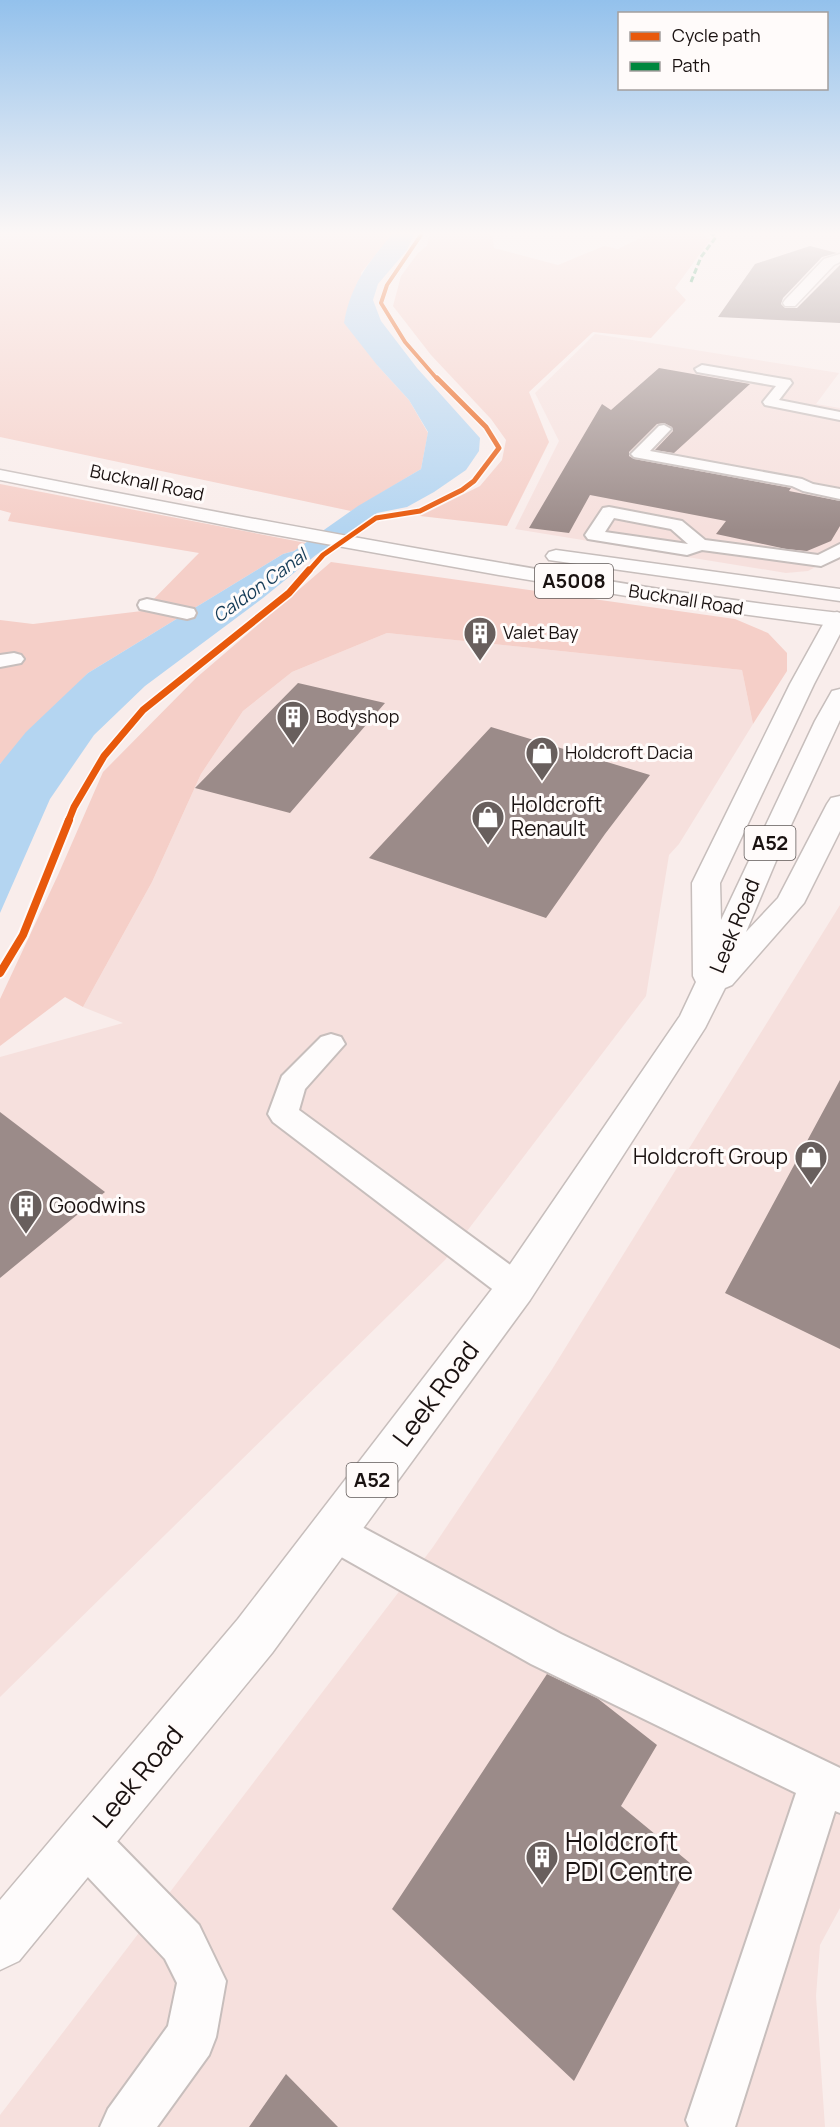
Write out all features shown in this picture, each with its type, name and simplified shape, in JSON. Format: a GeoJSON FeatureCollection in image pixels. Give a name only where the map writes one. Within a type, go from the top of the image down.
{"type":"FeatureCollection","features":[{"type":"Feature","properties":{"kind":"main road","name":"Bucknall Road"},"geometry":{"type":"LineString","coordinates":[[0,475],[267,528],[645,594],[839,612]]}},
{"type":"Feature","properties":{"kind":"main road"},"geometry":{"type":"LineString","coordinates":[[295,514],[458,542]]}},
{"type":"Feature","properties":{"kind":"main road","name":"Bucknall Road"},"geometry":{"type":"LineString","coordinates":[[536,553],[839,612]]}},
{"type":"Feature","properties":{"kind":"main road"},"geometry":{"type":"LineString","coordinates":[[708,993],[706,883],[839,612]]}},
{"type":"Feature","properties":{"kind":"main road","name":"Leek Road"},"geometry":{"type":"LineString","coordinates":[[0,1942],[255,1636],[516,1288],[694,1020],[708,993],[748,891],[811,752],[840,696]]}},
{"type":"Feature","properties":{"kind":"main road","name":"Leek Road"},"geometry":{"type":"LineString","coordinates":[[708,993],[790,903],[840,804]]}},
{"type":"Feature","properties":{"kind":"lane"},"geometry":{"type":"LineString","coordinates":[[702,369],[785,383],[770,402],[840,416]]}},
{"type":"Feature","properties":{"kind":"lane"},"geometry":{"type":"LineString","coordinates":[[664,429],[639,454],[796,482],[808,488],[840,494]]}},
{"type":"Feature","properties":{"kind":"lane"},"geometry":{"type":"LineString","coordinates":[[700,545],[676,525],[609,513],[594,535],[687,550],[700,545],[821,561],[840,549]]}},
{"type":"Feature","properties":{"kind":"lane"},"geometry":{"type":"LineString","coordinates":[[147,606],[187,612]]}},
{"type":"Feature","properties":{"kind":"lane"},"geometry":{"type":"LineString","coordinates":[[331,1044],[292,1084],[284,1114],[516,1288]]}},
{"type":"Feature","properties":{"kind":"lane"},"geometry":{"type":"LineString","coordinates":[[334,1531],[546,1649],[831,1787],[712,2120]]}},
{"type":"Feature","properties":{"kind":"lane"},"geometry":{"type":"LineString","coordinates":[[84,1840],[183,1942],[202,1982],[191,2037],[126,2127]]}},
{"type":"Feature","properties":{"kind":"shaded area"},"geometry":{"type":"Polygon","coordinates":[[[0,331],[371,331],[377,365],[409,400],[428,433],[421,469],[351,511],[0,437],[0,331]]]}},
{"type":"Feature","properties":{"kind":"shaded area"},"geometry":{"type":"Polygon","coordinates":[[[413,331],[657,331],[651,338],[593,332],[529,392],[549,442],[507,526],[420,516],[480,486],[502,460],[506,440],[491,419],[431,355],[413,331]]]}},
{"type":"Feature","properties":{"kind":"shaded area"},"geometry":{"type":"Polygon","coordinates":[[[595,334],[839,373],[816,404],[840,408],[840,554],[808,571],[786,573],[515,529],[559,441],[535,393],[595,334]]]}},
{"type":"Feature","properties":{"kind":"shaded area"},"geometry":{"type":"Polygon","coordinates":[[[0,484],[306,543],[294,551],[283,554],[88,673],[0,764],[0,620],[33,624],[142,611],[199,553],[8,521],[11,513],[0,510],[0,484]]]}},
{"type":"Feature","properties":{"kind":"shaded area"},"geometry":{"type":"Polygon","coordinates":[[[331,562],[735,619],[768,633],[787,653],[787,671],[753,724],[742,670],[387,633],[292,672],[243,711],[201,774],[152,882],[83,1007],[65,997],[0,1046],[0,999],[103,772],[196,678],[331,562]]]}},
{"type":"Feature","properties":{"kind":"shaded area"},"geometry":{"type":"Polygon","coordinates":[[[387,633],[742,670],[753,724],[679,844],[669,855],[646,996],[445,1260],[0,1697],[0,1057],[123,1023],[83,1007],[152,882],[201,774],[243,711],[292,672],[387,633]]]}},
{"type":"Feature","properties":{"kind":"shaded area"},"geometry":{"type":"Polygon","coordinates":[[[840,905],[840,1908],[820,1945],[816,1996],[825,2127],[0,2127],[0,2115],[433,1547],[551,1371],[840,905]]]}},
{"type":"Feature","properties":{"kind":"water","name":"Caldon Canal"},"geometry":{"type":"Polygon","coordinates":[[[350,331],[389,331],[417,368],[480,438],[479,451],[466,470],[407,507],[377,513],[316,555],[263,598],[145,686],[94,735],[50,799],[0,913],[0,764],[26,732],[88,673],[283,554],[294,551],[358,506],[421,469],[428,432],[409,400],[350,331]]]}},
{"type":"Feature","properties":{"kind":"building"},"geometry":{"type":"Polygon","coordinates":[[[659,368],[750,384],[674,453],[655,450],[673,431],[672,427],[664,423],[657,424],[629,452],[629,456],[634,459],[791,488],[789,491],[840,501],[840,526],[831,541],[807,551],[786,549],[716,534],[726,521],[590,495],[569,533],[529,528],[602,404],[611,410],[659,368]]]}},
{"type":"Feature","properties":{"kind":"building","name":"Bodyshop"},"geometry":{"type":"Polygon","coordinates":[[[298,683],[385,703],[290,813],[195,788],[298,683]]]}},
{"type":"Feature","properties":{"kind":"building"},"geometry":{"type":"Polygon","coordinates":[[[491,727],[650,775],[546,918],[369,858],[491,727]]]}},
{"type":"Feature","properties":{"kind":"building","name":"Holdcroft Group"},"geometry":{"type":"Polygon","coordinates":[[[840,1080],[840,1349],[725,1293],[840,1080]]]}},
{"type":"Feature","properties":{"kind":"building","name":"Goodwins"},"geometry":{"type":"Polygon","coordinates":[[[0,1112],[105,1192],[0,1278],[0,1112]]]}},
{"type":"Feature","properties":{"kind":"building","name":"Holdcroft PDI Centre"},"geometry":{"type":"Polygon","coordinates":[[[547,1674],[597,1698],[657,1745],[621,1806],[690,1863],[574,2081],[392,1909],[547,1674]]]}},
{"type":"Feature","properties":{"kind":"building"},"geometry":{"type":"Polygon","coordinates":[[[286,2074],[338,2127],[249,2127],[286,2074]]]}},
{"type":"Feature","properties":{"kind":"cycle path"},"geometry":{"type":"LineString","coordinates":[[0,973],[23,935],[74,807],[104,756],[143,710],[289,593],[323,555],[376,518],[420,511],[462,490],[474,481],[499,448],[486,427],[436,378],[397,331]]}},
{"type":"Feature","properties":{"kind":"place","name":"Valet Bay"},"geometry":{"type":"Point","coordinates":[480,662]}},
{"type":"Feature","properties":{"kind":"place","name":"Bodyshop"},"geometry":{"type":"Point","coordinates":[293,746]}},
{"type":"Feature","properties":{"kind":"place","name":"Holdcroft Dacia"},"geometry":{"type":"Point","coordinates":[542,782]}},
{"type":"Feature","properties":{"kind":"place","name":"Holdcroft Renault"},"geometry":{"type":"Point","coordinates":[488,846]}},
{"type":"Feature","properties":{"kind":"place","name":"Holdcroft Group"},"geometry":{"type":"Point","coordinates":[811,1186]}},
{"type":"Feature","properties":{"kind":"place","name":"Goodwins"},"geometry":{"type":"Point","coordinates":[26,1235]}},
{"type":"Feature","properties":{"kind":"place","name":"Holdcroft PDI Centre"},"geometry":{"type":"Point","coordinates":[542,1886]}}]}
